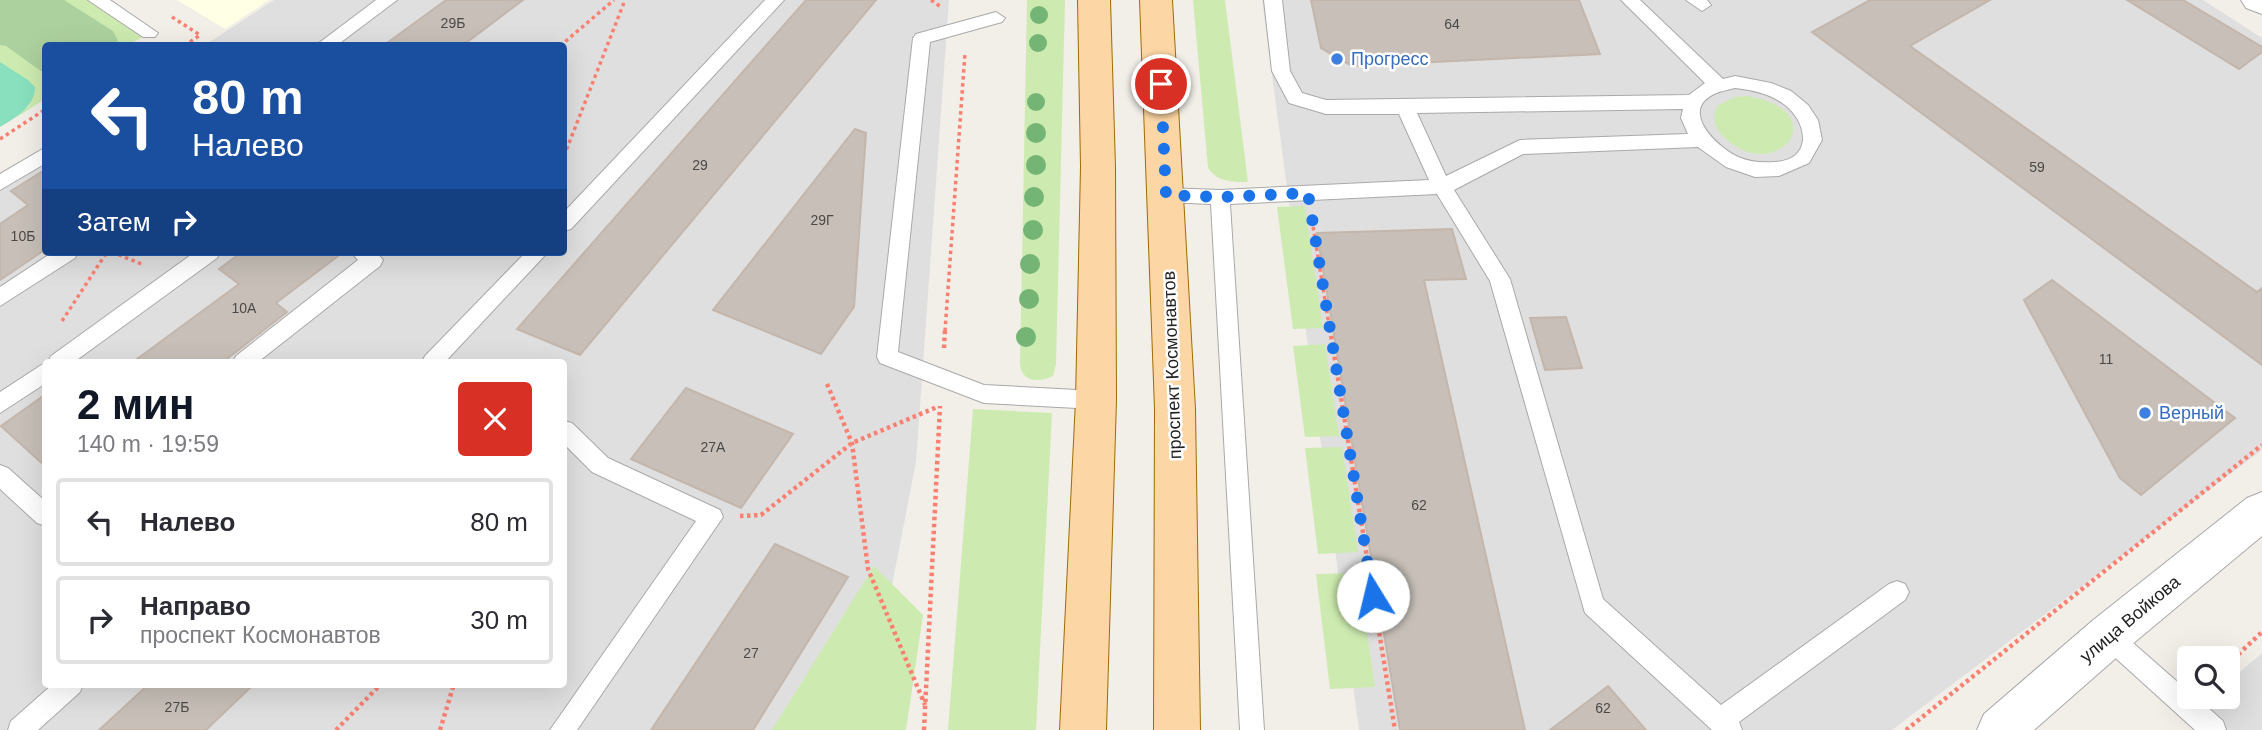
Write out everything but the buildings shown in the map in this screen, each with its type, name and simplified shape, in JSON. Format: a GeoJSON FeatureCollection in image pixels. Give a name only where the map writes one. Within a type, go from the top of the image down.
{"type":"FeatureCollection","features":[{"type":"Feature","properties":{"kind":"main road"},"geometry":{"type":"LineString","coordinates":[[1083,730],[1096,400],[1098,167],[1094,0]]}},
{"type":"Feature","properties":{"kind":"main road","name":"проспект Космонавтов"},"geometry":{"type":"LineString","coordinates":[[1156,0],[1175,422],[1177,730]]}},
{"type":"Feature","properties":{"kind":"street"},"geometry":{"type":"LineString","coordinates":[[2257,0],[2262,3]]}},
{"type":"Feature","properties":{"kind":"street","name":"улица Войкова"},"geometry":{"type":"LineString","coordinates":[[2000,730],[2108,636],[2262,511]]}},
{"type":"Feature","properties":{"kind":"lane"},"geometry":{"type":"LineString","coordinates":[[97,0],[149,33]]}},
{"type":"Feature","properties":{"kind":"lane"},"geometry":{"type":"LineString","coordinates":[[329,42],[388,0]]}},
{"type":"Feature","properties":{"kind":"lane"},"geometry":{"type":"LineString","coordinates":[[567,222],[775,0]]}},
{"type":"Feature","properties":{"kind":"lane"},"geometry":{"type":"LineString","coordinates":[[1273,0],[1280,71],[1295,98],[1326,107],[1692,102]]}},
{"type":"Feature","properties":{"kind":"lane"},"geometry":{"type":"LineString","coordinates":[[1630,0],[1717,84]]}},
{"type":"Feature","properties":{"kind":"lane"},"geometry":{"type":"LineString","coordinates":[[996,18],[922,38],[887,357],[984,394],[1096,400]]}},
{"type":"Feature","properties":{"kind":"lane"},"geometry":{"type":"LineString","coordinates":[[1717,84],[1755,84],[1776,91],[1793,102],[1810,122],[1813,130],[1813,144],[1806,156],[1793,165],[1775,170],[1754,169],[1733,163],[1714,153],[1700,140],[1692,127],[1689,114],[1692,102],[1702,91],[1717,84]]}},
{"type":"Feature","properties":{"kind":"lane"},"geometry":{"type":"LineString","coordinates":[[1405,107],[1442,187],[1500,279],[1593,605],[1725,725],[1897,592]]}},
{"type":"Feature","properties":{"kind":"lane"},"geometry":{"type":"LineString","coordinates":[[1166,195],[1220,197],[1442,187],[1520,147],[1700,140]]}},
{"type":"Feature","properties":{"kind":"lane"},"geometry":{"type":"LineString","coordinates":[[0,183],[42,157]]}},
{"type":"Feature","properties":{"kind":"lane"},"geometry":{"type":"LineString","coordinates":[[1220,197],[1252,730]]}},
{"type":"Feature","properties":{"kind":"lane"},"geometry":{"type":"LineString","coordinates":[[0,298],[62,256]]}},
{"type":"Feature","properties":{"kind":"lane"},"geometry":{"type":"LineString","coordinates":[[62,359],[204,256]]}},
{"type":"Feature","properties":{"kind":"lane"},"geometry":{"type":"LineString","coordinates":[[247,359],[373,260],[367,256]]}},
{"type":"Feature","properties":{"kind":"lane"},"geometry":{"type":"LineString","coordinates":[[437,357],[533,256]]}},
{"type":"Feature","properties":{"kind":"lane"},"geometry":{"type":"LineString","coordinates":[[0,404],[42,374]]}},
{"type":"Feature","properties":{"kind":"lane"},"geometry":{"type":"LineString","coordinates":[[562,730],[712,517],[600,465],[567,433]]}},
{"type":"Feature","properties":{"kind":"lane"},"geometry":{"type":"LineString","coordinates":[[4,485],[42,513]]}},
{"type":"Feature","properties":{"kind":"lane"},"geometry":{"type":"LineString","coordinates":[[2108,636],[2214,730]]}},
{"type":"Feature","properties":{"kind":"lane"},"geometry":{"type":"LineString","coordinates":[[20,730],[67,688]]}},
{"type":"Feature","properties":{"kind":"path"},"geometry":{"type":"LineString","coordinates":[[565,42],[614,0]]}},
{"type":"Feature","properties":{"kind":"path"},"geometry":{"type":"LineString","coordinates":[[567,148],[625,0]]}},
{"type":"Feature","properties":{"kind":"path"},"geometry":{"type":"LineString","coordinates":[[190,42],[200,35]]}},
{"type":"Feature","properties":{"kind":"path"},"geometry":{"type":"LineString","coordinates":[[0,139],[42,112]]}},
{"type":"Feature","properties":{"kind":"path"},"geometry":{"type":"LineString","coordinates":[[1308,193],[1395,730]]}},
{"type":"Feature","properties":{"kind":"path"},"geometry":{"type":"LineString","coordinates":[[60,324],[104,256]]}},
{"type":"Feature","properties":{"kind":"path"},"geometry":{"type":"LineString","coordinates":[[827,384],[852,443],[868,569],[927,709]]}},
{"type":"Feature","properties":{"kind":"path"},"geometry":{"type":"LineString","coordinates":[[712,517],[761,515],[852,443],[940,406]]}},
{"type":"Feature","properties":{"kind":"path"},"geometry":{"type":"LineString","coordinates":[[1906,730],[2262,445]]}},
{"type":"Feature","properties":{"kind":"path"},"geometry":{"type":"LineString","coordinates":[[2240,653],[2262,632]]}},
{"type":"Feature","properties":{"kind":"path"},"geometry":{"type":"LineString","coordinates":[[336,730],[377,688]]}},
{"type":"Feature","properties":{"kind":"path"},"geometry":{"type":"LineString","coordinates":[[440,730],[453,688]]}},
{"type":"Feature","properties":{"kind":"shaded area"},"geometry":{"type":"Polygon","coordinates":[[[177,0],[269,0],[225,29],[177,0]]]}},
{"type":"Feature","properties":{"kind":"shaded area"},"geometry":{"type":"Polygon","coordinates":[[[274,0],[949,0],[916,462],[864,730],[0,730],[0,182],[42,154],[42,256],[567,256],[567,42],[210,42],[274,0]]]}},
{"type":"Feature","properties":{"kind":"shaded area"},"geometry":{"type":"Polygon","coordinates":[[[1262,0],[2203,0],[2262,38],[2262,450],[1892,730],[1359,730],[1262,0]]]}},
{"type":"Feature","properties":{"kind":"shaded area"},"geometry":{"type":"Polygon","coordinates":[[[2262,653],[2262,730],[2226,730],[2203,709],[2240,709],[2240,672],[2262,653]]]}},
{"type":"Feature","properties":{"kind":"green space"},"geometry":{"type":"Polygon","coordinates":[[[0,0],[97,0],[149,33],[134,42],[42,42],[42,101],[14,119],[30,105],[0,62],[0,0]]]}},
{"type":"Feature","properties":{"kind":"green space"},"geometry":{"type":"Polygon","coordinates":[[[0,0],[64,0],[113,31],[118,41],[42,42],[42,72],[6,46],[0,45],[0,0]]]}},
{"type":"Feature","properties":{"kind":"green space"},"geometry":{"type":"Polygon","coordinates":[[[1027,0],[1065,0],[1056,364],[1053,376],[1042,380],[1027,378],[1020,364],[1027,0]]]}},
{"type":"Feature","properties":{"kind":"green space"},"geometry":{"type":"Polygon","coordinates":[[[1193,0],[1225,0],[1248,182],[1220,179],[1208,168],[1193,0]]]}},
{"type":"Feature","properties":{"kind":"green space"},"geometry":{"type":"Polygon","coordinates":[[[0,62],[35,87],[28,106],[0,127],[0,62]]]}},
{"type":"Feature","properties":{"kind":"green space"},"geometry":{"type":"Polygon","coordinates":[[[1747,96],[1775,104],[1790,116],[1793,129],[1789,141],[1777,150],[1761,154],[1742,150],[1718,129],[1714,118],[1717,106],[1735,97],[1747,96]]]}},
{"type":"Feature","properties":{"kind":"green space"},"geometry":{"type":"Polygon","coordinates":[[[1305,206],[1323,328],[1293,329],[1277,207],[1305,206]]]}},
{"type":"Feature","properties":{"kind":"green space"},"geometry":{"type":"Polygon","coordinates":[[[1325,344],[1339,436],[1305,437],[1293,346],[1325,344]]]}},
{"type":"Feature","properties":{"kind":"green space"},"geometry":{"type":"Polygon","coordinates":[[[973,409],[1052,413],[1036,730],[948,730],[973,409]]]}},
{"type":"Feature","properties":{"kind":"green space"},"geometry":{"type":"Polygon","coordinates":[[[1342,447],[1358,552],[1318,554],[1305,448],[1342,447]]]}},
{"type":"Feature","properties":{"kind":"green space"},"geometry":{"type":"Polygon","coordinates":[[[874,566],[923,615],[906,730],[772,730],[874,566]]]}},
{"type":"Feature","properties":{"kind":"green space"},"geometry":{"type":"Polygon","coordinates":[[[1358,573],[1375,687],[1330,689],[1316,574],[1358,573]]]}},
{"type":"Feature","properties":{"kind":"place","name":"Прогресс"},"geometry":{"type":"Point","coordinates":[1337,59]}},
{"type":"Feature","properties":{"kind":"place","name":"Верный"},"geometry":{"type":"Point","coordinates":[2145,413]}},
{"type":"Feature","properties":{"kind":"route"},"geometry":{"type":"LineString","coordinates":[[1161,84],[1166,195],[1220,197],[1308,193],[1373,596]]}}]}
